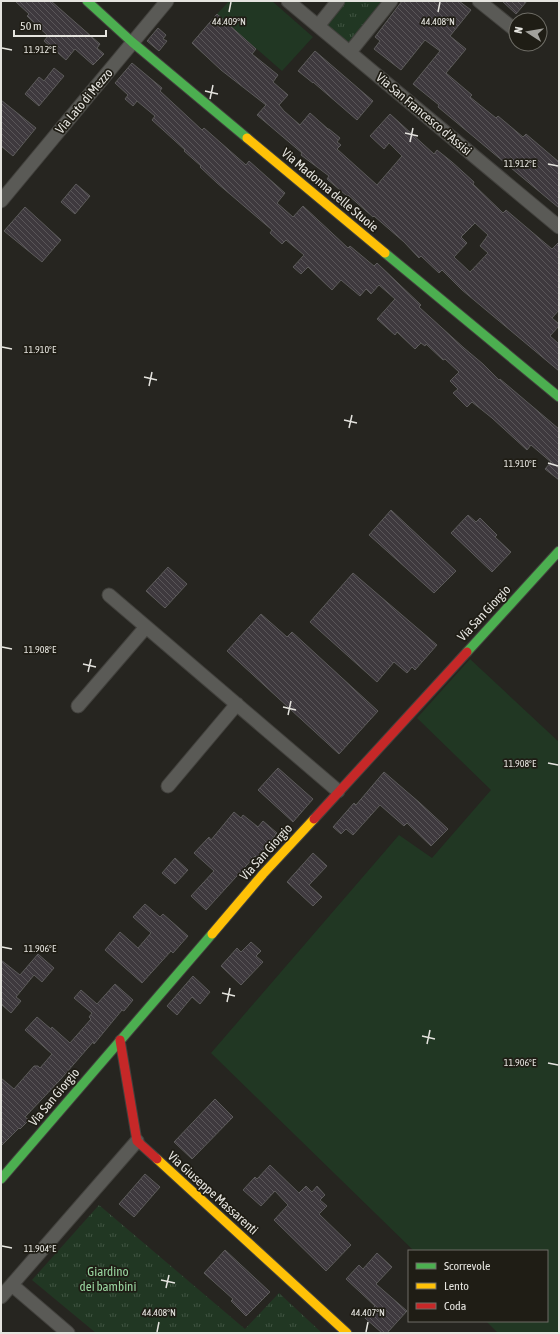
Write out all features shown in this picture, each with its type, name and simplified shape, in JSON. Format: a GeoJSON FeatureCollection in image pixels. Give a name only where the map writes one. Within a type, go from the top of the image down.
{"type":"FeatureCollection","features":[{"type":"Feature","properties":{"kind":"street","name":"Via Madonna delle Stuoie"},"geometry":{"type":"LineString","coordinates":[[87,1],[132,42],[559,397]]}},
{"type":"Feature","properties":{"kind":"street","name":"Via Lato di Mezzo"},"geometry":{"type":"LineString","coordinates":[[1,201],[166,1]]}},
{"type":"Feature","properties":{"kind":"street","name":"Via San Francesco d'Assisi"},"geometry":{"type":"LineString","coordinates":[[288,1],[559,227]]}},
{"type":"Feature","properties":{"kind":"street"},"geometry":{"type":"LineString","coordinates":[[318,26],[338,1]]}},
{"type":"Feature","properties":{"kind":"street"},"geometry":{"type":"LineString","coordinates":[[350,52],[391,1]]}},
{"type":"Feature","properties":{"kind":"street"},"geometry":{"type":"LineString","coordinates":[[479,1],[508,24]]}},
{"type":"Feature","properties":{"kind":"street","name":"Via San Giorgio"},"geometry":{"type":"LineString","coordinates":[[1,1179],[263,874],[559,551]]}},
{"type":"Feature","properties":{"kind":"street"},"geometry":{"type":"LineString","coordinates":[[109,595],[338,791]]}},
{"type":"Feature","properties":{"kind":"street"},"geometry":{"type":"LineString","coordinates":[[78,706],[146,627]]}},
{"type":"Feature","properties":{"kind":"street"},"geometry":{"type":"LineString","coordinates":[[168,786],[237,704]]}},
{"type":"Feature","properties":{"kind":"street"},"geometry":{"type":"LineString","coordinates":[[1,1297],[137,1141],[120,1040]]}},
{"type":"Feature","properties":{"kind":"street","name":"Via Giuseppe Massarenti"},"geometry":{"type":"LineString","coordinates":[[137,1141],[347,1333]]}},
{"type":"Feature","properties":{"kind":"street"},"geometry":{"type":"LineString","coordinates":[[12,1285],[68,1333]]}},
{"type":"Feature","properties":{"kind":"green space"},"geometry":{"type":"Polygon","coordinates":[[[229,1],[272,1],[313,37],[282,71],[217,14],[229,1]]]}},
{"type":"Feature","properties":{"kind":"green space"},"geometry":{"type":"Polygon","coordinates":[[[338,1],[391,1],[350,52],[318,26],[338,1]]]}},
{"type":"Feature","properties":{"kind":"green space"},"geometry":{"type":"Polygon","coordinates":[[[470,659],[559,742],[559,1333],[498,1333],[487,1322],[548,1322],[548,1250],[413,1250],[211,1053],[399,835],[432,858],[491,790],[417,718],[470,659]]]}},
{"type":"Feature","properties":{"kind":"green space","name":"Giardino dei bambini"},"geometry":{"type":"Polygon","coordinates":[[[99,1205],[245,1329],[279,1293],[322,1333],[96,1333],[32,1280],[99,1205]]]}},
{"type":"Feature","properties":{"kind":"building"},"geometry":{"type":"Polygon","coordinates":[[[15,1],[51,1],[100,44],[97,48],[104,54],[93,65],[75,49],[66,60],[44,41],[48,36],[27,16],[29,14],[15,1]]]}},
{"type":"Feature","properties":{"kind":"building"},"geometry":{"type":"Polygon","coordinates":[[[402,1],[459,1],[471,10],[450,36],[466,49],[446,73],[472,95],[470,97],[496,118],[498,116],[523,137],[526,134],[559,162],[559,208],[438,107],[439,105],[413,84],[440,51],[425,40],[401,70],[374,49],[380,41],[375,37],[402,1]]]}},
{"type":"Feature","properties":{"kind":"building"},"geometry":{"type":"Polygon","coordinates":[[[502,1],[527,1],[518,12],[514,12],[502,1]]]}},
{"type":"Feature","properties":{"kind":"building"},"geometry":{"type":"Polygon","coordinates":[[[217,14],[256,49],[252,54],[278,75],[273,82],[288,95],[279,105],[284,111],[300,125],[310,113],[340,138],[337,142],[341,145],[337,149],[377,185],[402,156],[389,143],[384,149],[370,136],[390,114],[434,154],[437,150],[452,162],[474,182],[473,184],[503,213],[506,210],[552,249],[559,242],[559,310],[552,318],[559,324],[559,326],[550,336],[559,344],[559,371],[462,290],[442,270],[439,273],[421,256],[419,258],[404,242],[374,216],[373,217],[327,179],[329,176],[301,155],[302,153],[257,115],[266,105],[221,70],[192,43],[217,14]],[[475,223],[461,237],[467,243],[454,257],[470,272],[488,253],[480,246],[488,235],[475,223]]]}},
{"type":"Feature","properties":{"kind":"building"},"geometry":{"type":"Polygon","coordinates":[[[158,28],[166,35],[163,39],[167,41],[159,51],[147,41],[158,28]]]}},
{"type":"Feature","properties":{"kind":"building"},"geometry":{"type":"Polygon","coordinates":[[[315,51],[373,101],[357,120],[298,71],[315,51]]]}},
{"type":"Feature","properties":{"kind":"building"},"geometry":{"type":"Polygon","coordinates":[[[132,63],[162,88],[160,91],[202,130],[204,128],[246,165],[249,161],[285,193],[277,203],[293,217],[303,206],[348,248],[350,246],[374,266],[377,263],[421,305],[419,307],[499,380],[500,379],[559,429],[559,480],[545,469],[551,462],[531,445],[527,450],[472,402],[467,407],[453,393],[458,389],[450,381],[459,372],[445,359],[443,360],[426,344],[425,346],[421,343],[415,349],[397,332],[395,335],[377,319],[395,299],[379,285],[371,294],[366,289],[360,296],[341,280],[332,290],[308,267],[301,274],[293,267],[304,255],[286,240],[282,244],[270,233],[272,230],[217,183],[184,151],[185,150],[152,120],[155,116],[137,101],[133,106],[125,99],[128,95],[115,83],[132,63]]]}},
{"type":"Feature","properties":{"kind":"building"},"geometry":{"type":"Polygon","coordinates":[[[54,68],[64,76],[39,106],[25,94],[39,77],[44,81],[54,68]]]}},
{"type":"Feature","properties":{"kind":"building"},"geometry":{"type":"Polygon","coordinates":[[[1,100],[36,128],[13,156],[1,146],[1,100]]]}},
{"type":"Feature","properties":{"kind":"building"},"geometry":{"type":"Polygon","coordinates":[[[76,184],[90,196],[75,214],[61,202],[76,184]]]}},
{"type":"Feature","properties":{"kind":"building"},"geometry":{"type":"Polygon","coordinates":[[[25,207],[61,240],[42,262],[4,231],[25,207]]]}},
{"type":"Feature","properties":{"kind":"building"},"geometry":{"type":"Polygon","coordinates":[[[391,510],[456,571],[434,593],[369,535],[391,510]]]}},
{"type":"Feature","properties":{"kind":"building"},"geometry":{"type":"Polygon","coordinates":[[[468,515],[476,522],[480,518],[497,535],[495,537],[511,552],[492,572],[451,533],[468,515]]]}},
{"type":"Feature","properties":{"kind":"building"},"geometry":{"type":"Polygon","coordinates":[[[168,567],[187,584],[165,608],[146,591],[168,567]]]}},
{"type":"Feature","properties":{"kind":"building"},"geometry":{"type":"Polygon","coordinates":[[[353,573],[437,645],[415,670],[412,667],[407,673],[394,662],[377,682],[310,622],[353,573]]]}},
{"type":"Feature","properties":{"kind":"building"},"geometry":{"type":"Polygon","coordinates":[[[261,614],[287,637],[292,632],[378,711],[339,754],[227,651],[261,614]]]}},
{"type":"Feature","properties":{"kind":"building"},"geometry":{"type":"Polygon","coordinates":[[[278,768],[313,799],[293,822],[258,790],[278,768]]]}},
{"type":"Feature","properties":{"kind":"building"},"geometry":{"type":"Polygon","coordinates":[[[384,772],[448,829],[431,846],[407,823],[404,826],[380,805],[353,835],[346,829],[341,834],[333,827],[354,803],[356,805],[384,772]]]}},
{"type":"Feature","properties":{"kind":"building"},"geometry":{"type":"Polygon","coordinates":[[[234,812],[241,818],[243,815],[258,827],[263,821],[277,833],[257,858],[255,856],[206,910],[191,896],[214,871],[194,853],[209,837],[211,840],[234,812]]]}},
{"type":"Feature","properties":{"kind":"building"},"geometry":{"type":"Polygon","coordinates":[[[313,853],[327,866],[309,885],[322,897],[313,906],[287,882],[313,853]]]}},
{"type":"Feature","properties":{"kind":"building"},"geometry":{"type":"Polygon","coordinates":[[[175,858],[188,870],[175,884],[162,873],[175,858]]]}},
{"type":"Feature","properties":{"kind":"building"},"geometry":{"type":"Polygon","coordinates":[[[145,904],[160,917],[163,914],[188,936],[173,953],[171,951],[142,983],[105,950],[120,932],[138,948],[151,933],[133,917],[145,904]]]}},
{"type":"Feature","properties":{"kind":"building"},"geometry":{"type":"Polygon","coordinates":[[[251,942],[261,951],[256,956],[263,962],[241,985],[221,966],[237,948],[241,952],[251,942]]]}},
{"type":"Feature","properties":{"kind":"building"},"geometry":{"type":"Polygon","coordinates":[[[38,954],[54,968],[42,982],[34,975],[16,997],[21,1001],[11,1013],[1,1004],[1,960],[20,975],[38,954]]]}},
{"type":"Feature","properties":{"kind":"building"},"geometry":{"type":"Polygon","coordinates":[[[193,976],[210,992],[200,1004],[192,997],[177,1015],[167,1006],[193,976]]]}},
{"type":"Feature","properties":{"kind":"building"},"geometry":{"type":"Polygon","coordinates":[[[115,984],[133,1000],[124,1011],[122,1010],[94,1044],[93,1042],[25,1117],[29,1120],[1,1146],[1,1078],[14,1089],[34,1066],[38,1066],[40,1068],[52,1054],[25,1030],[37,1017],[51,1029],[52,1027],[70,1043],[91,1019],[89,1017],[92,1013],[74,998],[81,990],[97,1004],[115,984]]]}},
{"type":"Feature","properties":{"kind":"building"},"geometry":{"type":"Polygon","coordinates":[[[215,1099],[233,1117],[192,1159],[174,1142],[215,1099]]]}},
{"type":"Feature","properties":{"kind":"building"},"geometry":{"type":"Polygon","coordinates":[[[270,1165],[299,1193],[306,1186],[312,1192],[317,1186],[325,1195],[320,1200],[327,1206],[319,1214],[351,1245],[326,1271],[274,1220],[288,1205],[275,1191],[261,1206],[243,1190],[255,1177],[257,1179],[270,1165]]]}},
{"type":"Feature","properties":{"kind":"building"},"geometry":{"type":"Polygon","coordinates":[[[145,1174],[160,1187],[134,1217],[119,1204],[145,1174]]]}},
{"type":"Feature","properties":{"kind":"building"},"geometry":{"type":"Polygon","coordinates":[[[225,1250],[270,1292],[246,1316],[231,1301],[233,1299],[204,1273],[225,1250]]]}},
{"type":"Feature","properties":{"kind":"building"},"geometry":{"type":"Polygon","coordinates":[[[377,1253],[392,1267],[376,1284],[407,1311],[387,1333],[382,1333],[365,1318],[375,1306],[346,1279],[359,1265],[363,1269],[377,1253]]]}},
{"type":"Feature","properties":{"kind":"traffic: fast"},"geometry":{"type":"LineString","coordinates":[[87,1],[132,42],[247,138]]}},
{"type":"Feature","properties":{"kind":"traffic: fast"},"geometry":{"type":"LineString","coordinates":[[385,253],[559,397]]}},
{"type":"Feature","properties":{"kind":"traffic: fast"},"geometry":{"type":"LineString","coordinates":[[467,652],[559,551]]}},
{"type":"Feature","properties":{"kind":"traffic: fast"},"geometry":{"type":"LineString","coordinates":[[1,1179],[212,934]]}},
{"type":"Feature","properties":{"kind":"traffic: slow"},"geometry":{"type":"LineString","coordinates":[[247,138],[385,253]]}},
{"type":"Feature","properties":{"kind":"traffic: slow"},"geometry":{"type":"LineString","coordinates":[[212,934],[263,874],[314,819]]}},
{"type":"Feature","properties":{"kind":"traffic: slow"},"geometry":{"type":"LineString","coordinates":[[157,1159],[347,1333]]}},
{"type":"Feature","properties":{"kind":"traffic: jam"},"geometry":{"type":"LineString","coordinates":[[314,819],[467,652]]}},
{"type":"Feature","properties":{"kind":"traffic: jam"},"geometry":{"type":"LineString","coordinates":[[120,1040],[137,1141],[157,1159]]}}]}
